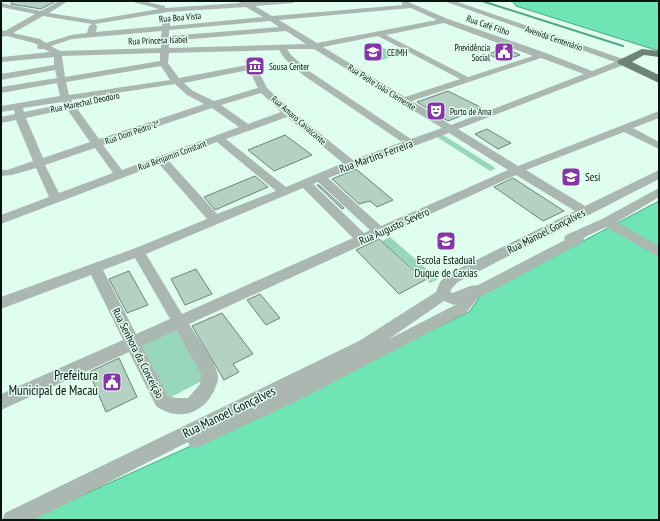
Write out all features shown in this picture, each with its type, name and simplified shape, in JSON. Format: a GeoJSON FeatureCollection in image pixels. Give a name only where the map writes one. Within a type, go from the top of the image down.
{"type":"FeatureCollection","features":[{"type":"Feature","properties":{"kind":"main road","name":"Rua Martins Ferreira"},"geometry":{"type":"LineString","coordinates":[[626,60],[642,52],[659,54]]}},
{"type":"Feature","properties":{"kind":"main road","name":"Avenida Centenário"},"geometry":{"type":"LineString","coordinates":[[626,60],[659,72]]}},
{"type":"Feature","properties":{"kind":"main road","name":"Avenida Centenário"},"geometry":{"type":"LineString","coordinates":[[626,60],[659,79]]}},
{"type":"Feature","properties":{"kind":"street"},"geometry":{"type":"LineString","coordinates":[[4,6],[20,1]]}},
{"type":"Feature","properties":{"kind":"street"},"geometry":{"type":"LineString","coordinates":[[3,34],[64,1]]}},
{"type":"Feature","properties":{"kind":"street"},"geometry":{"type":"LineString","coordinates":[[134,1],[168,10]]}},
{"type":"Feature","properties":{"kind":"street"},"geometry":{"type":"LineString","coordinates":[[165,1],[168,10],[164,39],[164,63],[172,77],[172,82],[213,104],[247,128]]}},
{"type":"Feature","properties":{"kind":"street"},"geometry":{"type":"LineString","coordinates":[[4,6],[75,20],[94,22],[168,10],[244,3],[293,1]]}},
{"type":"Feature","properties":{"kind":"street","name":"Rua Café Filho"},"geometry":{"type":"LineString","coordinates":[[401,1],[445,21],[543,55],[592,74]]}},
{"type":"Feature","properties":{"kind":"street","name":"Avenida Centenário"},"geometry":{"type":"LineString","coordinates":[[448,1],[524,25]]}},
{"type":"Feature","properties":{"kind":"street","name":"Avenida Centenário"},"geometry":{"type":"LineString","coordinates":[[459,1],[626,60]]}},
{"type":"Feature","properties":{"kind":"street","name":"Rua Padre João Clemente"},"geometry":{"type":"LineString","coordinates":[[244,3],[584,211]]}},
{"type":"Feature","properties":{"kind":"street","name":"Rua Boa Vista"},"geometry":{"type":"LineString","coordinates":[[1,60],[71,37],[413,6]]}},
{"type":"Feature","properties":{"kind":"street","name":"Rua Princesa Isabel"},"geometry":{"type":"LineString","coordinates":[[1,60],[58,54],[316,46],[445,21]]}},
{"type":"Feature","properties":{"kind":"street"},"geometry":{"type":"LineString","coordinates":[[91,35],[94,22]]}},
{"type":"Feature","properties":{"kind":"street"},"geometry":{"type":"LineString","coordinates":[[164,39],[286,28]]}},
{"type":"Feature","properties":{"kind":"street"},"geometry":{"type":"LineString","coordinates":[[3,34],[37,41],[46,45],[58,54],[59,67],[68,102],[119,174]]}},
{"type":"Feature","properties":{"kind":"street"},"geometry":{"type":"LineString","coordinates":[[379,34],[468,80]]}},
{"type":"Feature","properties":{"kind":"street"},"geometry":{"type":"LineString","coordinates":[[280,47],[288,57],[306,73],[410,143]]}},
{"type":"Feature","properties":{"kind":"street","name":"Rua Amaro Cavalcante"},"geometry":{"type":"LineString","coordinates":[[245,48],[252,67],[263,89],[288,113],[351,164]]}},
{"type":"Feature","properties":{"kind":"street"},"geometry":{"type":"LineString","coordinates":[[403,101],[543,55]]}},
{"type":"Feature","properties":{"kind":"street","name":"Rua Martins Ferreira"},"geometry":{"type":"LineString","coordinates":[[1,303],[138,252],[351,164],[449,129],[626,60]]}},
{"type":"Feature","properties":{"kind":"street"},"geometry":{"type":"LineString","coordinates":[[1,90],[164,63]]}},
{"type":"Feature","properties":{"kind":"street"},"geometry":{"type":"LineString","coordinates":[[1,77],[59,67]]}},
{"type":"Feature","properties":{"kind":"street","name":"Rua Marechal Deodoro"},"geometry":{"type":"LineString","coordinates":[[1,120],[19,111],[155,88],[172,82],[252,67]]}},
{"type":"Feature","properties":{"kind":"street","name":"Rua Dom Pedro 2ª"},"geometry":{"type":"LineString","coordinates":[[1,173],[8,174],[213,104],[263,89]]}},
{"type":"Feature","properties":{"kind":"street","name":"Rua Marechal Deodoro"},"geometry":{"type":"LineString","coordinates":[[1,109],[19,111]]}},
{"type":"Feature","properties":{"kind":"street"},"geometry":{"type":"LineString","coordinates":[[19,111],[39,164],[56,198]]}},
{"type":"Feature","properties":{"kind":"street","name":"Rua Benjamin Constant"},"geometry":{"type":"LineString","coordinates":[[1,220],[119,174],[288,113]]}},
{"type":"Feature","properties":{"kind":"street","name":"Rua Augusto Sevéro"},"geometry":{"type":"LineString","coordinates":[[1,402],[517,170],[659,114]]}},
{"type":"Feature","properties":{"kind":"street"},"geometry":{"type":"LineString","coordinates":[[625,128],[659,146]]}},
{"type":"Feature","properties":{"kind":"street"},"geometry":{"type":"LineString","coordinates":[[218,138],[284,191]]}},
{"type":"Feature","properties":{"kind":"street"},"geometry":{"type":"LineString","coordinates":[[161,159],[215,220]]}},
{"type":"Feature","properties":{"kind":"street","name":"Rua Manoel Gonçalves"},"geometry":{"type":"LineString","coordinates":[[12,520],[365,346],[442,295],[445,286],[453,278],[659,174]]}},
{"type":"Feature","properties":{"kind":"street"},"geometry":{"type":"LineString","coordinates":[[320,177],[380,232]]}},
{"type":"Feature","properties":{"kind":"street"},"geometry":{"type":"LineString","coordinates":[[305,183],[363,240]]}},
{"type":"Feature","properties":{"kind":"street"},"geometry":{"type":"LineString","coordinates":[[638,184],[656,193]]}},
{"type":"Feature","properties":{"kind":"street","name":"Rua Manoel Gonçalves"},"geometry":{"type":"LineString","coordinates":[[442,295],[454,298],[469,293],[537,254],[609,223],[656,193]]}},
{"type":"Feature","properties":{"kind":"street"},"geometry":{"type":"LineString","coordinates":[[609,223],[659,252]]}},
{"type":"Feature","properties":{"kind":"street"},"geometry":{"type":"LineString","coordinates":[[23,520],[286,398],[461,309],[472,295],[577,239],[580,235]]}},
{"type":"Feature","properties":{"kind":"street"},"geometry":{"type":"LineString","coordinates":[[138,252],[209,372],[210,381],[204,392],[192,405],[202,426]]}},
{"type":"Feature","properties":{"kind":"street","name":"Rua Senhora da Conceição"},"geometry":{"type":"LineString","coordinates":[[95,268],[131,343],[162,401],[174,406],[192,405]]}},
{"type":"Feature","properties":{"kind":"shaded area"},"geometry":{"type":"Polygon","coordinates":[[[512,1],[659,1],[659,51],[516,6],[512,1]]]}},
{"type":"Feature","properties":{"kind":"shaded area"},"geometry":{"type":"Polygon","coordinates":[[[378,45],[397,55],[382,60],[363,49],[378,45]]]}},
{"type":"Feature","properties":{"kind":"shaded area"},"geometry":{"type":"Polygon","coordinates":[[[443,135],[495,169],[490,171],[437,137],[443,135]]]}},
{"type":"Feature","properties":{"kind":"shaded area"},"geometry":{"type":"Polygon","coordinates":[[[659,201],[659,520],[28,520],[204,440],[469,312],[481,295],[659,201]]]}},
{"type":"Feature","properties":{"kind":"shaded area"},"geometry":{"type":"Polygon","coordinates":[[[390,237],[438,279],[430,283],[382,241],[390,237]]]}},
{"type":"Feature","properties":{"kind":"shaded area"},"geometry":{"type":"Polygon","coordinates":[[[175,329],[203,374],[203,378],[200,382],[169,398],[140,343],[175,329]]]}},
{"type":"Feature","properties":{"kind":"building"},"geometry":{"type":"Polygon","coordinates":[[[12,1],[56,1],[41,9],[11,4],[12,1]]]}},
{"type":"Feature","properties":{"kind":"building","name":"Previdência Social"},"geometry":{"type":"Polygon","coordinates":[[[505,48],[520,55],[502,61],[488,54],[505,48]]]}},
{"type":"Feature","properties":{"kind":"building"},"geometry":{"type":"Polygon","coordinates":[[[448,91],[482,108],[448,121],[417,102],[448,91]]]}},
{"type":"Feature","properties":{"kind":"building"},"geometry":{"type":"Polygon","coordinates":[[[487,129],[511,143],[498,149],[475,134],[487,129]]]}},
{"type":"Feature","properties":{"kind":"building"},"geometry":{"type":"Polygon","coordinates":[[[285,135],[312,155],[274,171],[248,150],[285,135]]]}},
{"type":"Feature","properties":{"kind":"building"},"geometry":{"type":"Polygon","coordinates":[[[356,169],[393,200],[377,207],[370,201],[359,204],[332,179],[356,169]]]}},
{"type":"Feature","properties":{"kind":"building"},"geometry":{"type":"Polygon","coordinates":[[[255,176],[268,187],[215,210],[204,197],[255,176]]]}},
{"type":"Feature","properties":{"kind":"building"},"geometry":{"type":"Polygon","coordinates":[[[513,178],[564,211],[543,221],[494,187],[513,178]]]}},
{"type":"Feature","properties":{"kind":"building"},"geometry":{"type":"Polygon","coordinates":[[[317,185],[319,185],[344,208],[342,209],[317,185]]]}},
{"type":"Feature","properties":{"kind":"building"},"geometry":{"type":"Polygon","coordinates":[[[379,239],[425,280],[399,294],[356,250],[379,239]]]}},
{"type":"Feature","properties":{"kind":"building"},"geometry":{"type":"Polygon","coordinates":[[[196,269],[212,294],[185,305],[171,279],[196,269]]]}},
{"type":"Feature","properties":{"kind":"building"},"geometry":{"type":"Polygon","coordinates":[[[129,271],[148,305],[127,313],[109,279],[129,271]]]}},
{"type":"Feature","properties":{"kind":"building"},"geometry":{"type":"Polygon","coordinates":[[[260,294],[280,318],[266,325],[247,300],[260,294]]]}},
{"type":"Feature","properties":{"kind":"building"},"geometry":{"type":"Polygon","coordinates":[[[222,313],[253,354],[233,364],[239,372],[224,380],[192,326],[222,313]]]}},
{"type":"Feature","properties":{"kind":"building","name":"Prefeitura Municipal de Macau"},"geometry":{"type":"Polygon","coordinates":[[[119,358],[137,397],[106,412],[89,372],[119,358]]]}},
{"type":"Feature","properties":{"kind":"waterway"},"geometry":{"type":"LineString","coordinates":[[482,1],[623,46]]}},
{"type":"Feature","properties":{"kind":"place","name":"CEIMH"},"geometry":{"type":"Point","coordinates":[373,52]}},
{"type":"Feature","properties":{"kind":"place","name":"Previdência Social"},"geometry":{"type":"Point","coordinates":[504,52]}},
{"type":"Feature","properties":{"kind":"place","name":"Sousa Center"},"geometry":{"type":"Point","coordinates":[255,66]}},
{"type":"Feature","properties":{"kind":"place","name":"Porto de Ama"},"geometry":{"type":"Point","coordinates":[436,111]}},
{"type":"Feature","properties":{"kind":"place","name":"Sesi"},"geometry":{"type":"Point","coordinates":[571,177]}},
{"type":"Feature","properties":{"kind":"place","name":"Escola Estadual Duque de Caxias"},"geometry":{"type":"Point","coordinates":[446,241]}},
{"type":"Feature","properties":{"kind":"place","name":"Prefeitura Municipal de Macau"},"geometry":{"type":"Point","coordinates":[112,382]}}]}
